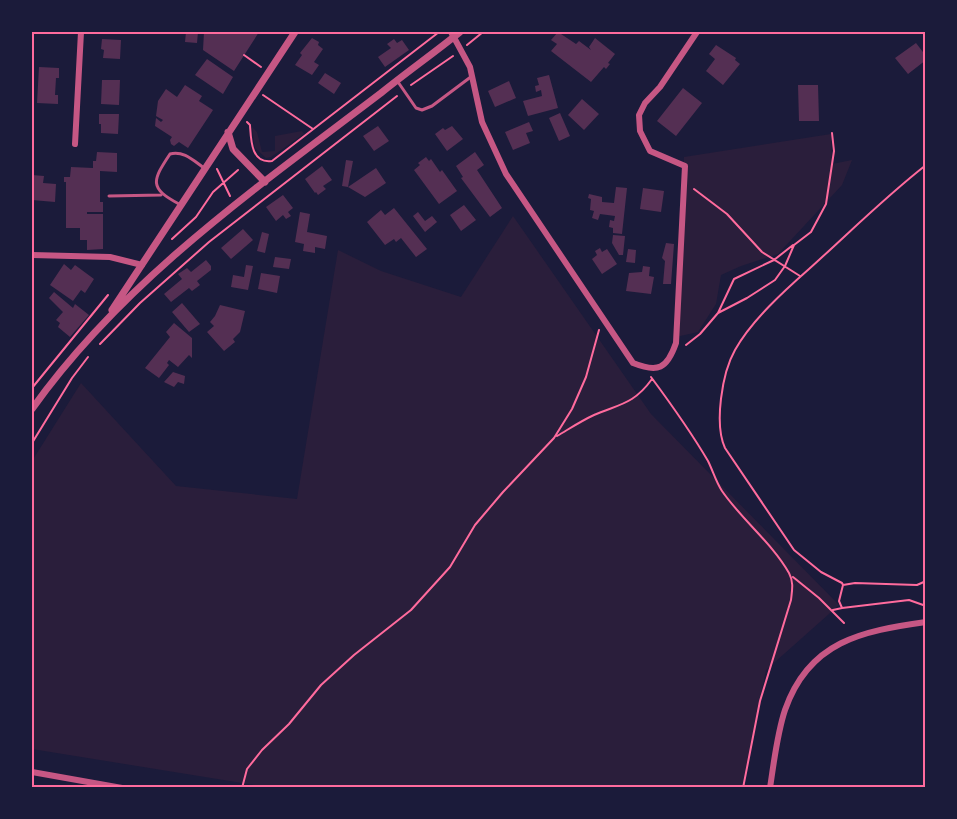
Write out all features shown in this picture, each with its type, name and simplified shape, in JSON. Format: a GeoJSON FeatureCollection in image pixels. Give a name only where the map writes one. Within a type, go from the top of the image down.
{"type":"FeatureCollection","features":[{"type":"Feature","properties":{"kind":"street"},"geometry":{"type":"LineString","coordinates":[[75,144],[81,32]]}},
{"type":"Feature","properties":{"kind":"street"},"geometry":{"type":"LineString","coordinates":[[104,321],[295,32]]}},
{"type":"Feature","properties":{"kind":"street"},"geometry":{"type":"LineString","coordinates":[[32,409],[66,364],[104,321],[180,250],[455,33],[471,76],[482,121],[506,174],[633,363],[648,369],[660,367],[670,359],[676,343],[685,166],[650,151],[640,131],[639,115],[645,103],[660,87],[697,32]]}},
{"type":"Feature","properties":{"kind":"street"},"geometry":{"type":"LineString","coordinates":[[228,132],[234,149],[265,182]]}},
{"type":"Feature","properties":{"kind":"street"},"geometry":{"type":"LineString","coordinates":[[32,255],[111,257],[142,265]]}},
{"type":"Feature","properties":{"kind":"street"},"geometry":{"type":"LineString","coordinates":[[770,788],[784,712],[791,695],[808,670],[825,653],[857,635],[926,622]]}},
{"type":"Feature","properties":{"kind":"street"},"geometry":{"type":"LineString","coordinates":[[32,772],[80,784],[122,788]]}},
{"type":"Feature","properties":{"kind":"lane"},"geometry":{"type":"LineString","coordinates":[[397,80],[417,108],[422,110],[432,106],[471,76]]}},
{"type":"Feature","properties":{"kind":"lane"},"geometry":{"type":"LineString","coordinates":[[181,205],[162,195],[158,190],[159,172],[170,154],[177,152],[185,155],[204,168]]}},
{"type":"Feature","properties":{"kind":"lane"},"geometry":{"type":"LineString","coordinates":[[109,196],[162,195]]}},
{"type":"Feature","properties":{"kind":"path"},"geometry":{"type":"LineString","coordinates":[[240,112],[250,125],[254,151],[263,161],[272,160],[439,32]]}},
{"type":"Feature","properties":{"kind":"path"},"geometry":{"type":"LineString","coordinates":[[99,345],[140,303],[209,242],[483,32]]}},
{"type":"Feature","properties":{"kind":"path"},"geometry":{"type":"LineString","coordinates":[[244,56],[261,67]]}},
{"type":"Feature","properties":{"kind":"path"},"geometry":{"type":"LineString","coordinates":[[262,94],[313,129]]}},
{"type":"Feature","properties":{"kind":"path"},"geometry":{"type":"LineString","coordinates":[[671,355],[700,334],[718,313],[734,279],[774,260],[811,232],[826,204],[834,150],[832,133]]}},
{"type":"Feature","properties":{"kind":"path"},"geometry":{"type":"LineString","coordinates":[[843,585],[821,572],[794,550],[740,471],[721,438],[724,382],[730,360],[742,339],[800,277],[926,165]]}},
{"type":"Feature","properties":{"kind":"path"},"geometry":{"type":"LineString","coordinates":[[215,167],[230,196]]}},
{"type":"Feature","properties":{"kind":"path"},"geometry":{"type":"LineString","coordinates":[[180,232],[196,217],[213,192],[224,185],[240,168]]}},
{"type":"Feature","properties":{"kind":"path"},"geometry":{"type":"LineString","coordinates":[[684,182],[727,214],[762,252],[800,277]]}},
{"type":"Feature","properties":{"kind":"path"},"geometry":{"type":"LineString","coordinates":[[718,313],[776,280],[794,244]]}},
{"type":"Feature","properties":{"kind":"path"},"geometry":{"type":"LineString","coordinates":[[32,388],[110,293]]}},
{"type":"Feature","properties":{"kind":"path"},"geometry":{"type":"LineString","coordinates":[[242,788],[247,769],[262,750],[289,724],[321,686],[354,655],[411,610],[450,567],[475,525],[554,438],[572,409],[586,377],[596,347],[602,316]]}},
{"type":"Feature","properties":{"kind":"path"},"geometry":{"type":"LineString","coordinates":[[32,442],[72,378],[91,353]]}},
{"type":"Feature","properties":{"kind":"path"},"geometry":{"type":"LineString","coordinates":[[644,367],[708,462],[721,489],[781,560],[791,576],[833,610],[844,623]]}},
{"type":"Feature","properties":{"kind":"path"},"geometry":{"type":"LineString","coordinates":[[554,438],[592,416],[626,403],[642,393],[652,379]]}},
{"type":"Feature","properties":{"kind":"path"},"geometry":{"type":"LineString","coordinates":[[743,788],[760,701],[793,589],[791,576]]}},
{"type":"Feature","properties":{"kind":"path"},"geometry":{"type":"LineString","coordinates":[[843,585],[855,583],[917,585],[926,581]]}},
{"type":"Feature","properties":{"kind":"path"},"geometry":{"type":"LineString","coordinates":[[842,608],[839,601],[843,585]]}},
{"type":"Feature","properties":{"kind":"path"},"geometry":{"type":"LineString","coordinates":[[833,610],[909,600],[926,606]]}},
{"type":"Feature","properties":{"kind":"shaded area"},"geometry":{"type":"Polygon","coordinates":[[[252,127],[257,132],[262,152],[275,151],[275,136],[302,131],[304,134],[271,157],[266,158],[255,148],[252,127]]]}},
{"type":"Feature","properties":{"kind":"shaded area"},"geometry":{"type":"Polygon","coordinates":[[[831,134],[832,164],[852,160],[842,185],[778,254],[721,275],[716,304],[698,332],[676,337],[684,157],[831,134]]]}},
{"type":"Feature","properties":{"kind":"shaded area"},"geometry":{"type":"Polygon","coordinates":[[[513,216],[651,414],[839,605],[766,670],[742,787],[267,787],[32,749],[32,461],[81,383],[176,486],[297,499],[338,250],[381,271],[461,297],[513,216]]]}},
{"type":"Feature","properties":{"kind":"building"},"geometry":{"type":"Polygon","coordinates":[[[186,32],[198,32],[197,43],[185,42],[186,32]]]}},
{"type":"Feature","properties":{"kind":"building"},"geometry":{"type":"Polygon","coordinates":[[[204,32],[259,32],[234,71],[203,50],[204,32]]]}},
{"type":"Feature","properties":{"kind":"building"},"geometry":{"type":"Polygon","coordinates":[[[558,32],[576,44],[579,41],[591,50],[589,47],[595,38],[615,54],[606,69],[604,67],[591,82],[551,51],[557,44],[551,40],[558,32]]]}},
{"type":"Feature","properties":{"kind":"building"},"geometry":{"type":"Polygon","coordinates":[[[312,38],[319,42],[318,45],[323,49],[314,62],[319,65],[312,75],[295,65],[302,55],[300,53],[312,38]]]}},
{"type":"Feature","properties":{"kind":"building"},"geometry":{"type":"Polygon","coordinates":[[[102,39],[121,40],[120,59],[103,58],[102,39]]]}},
{"type":"Feature","properties":{"kind":"building"},"geometry":{"type":"Polygon","coordinates":[[[394,39],[397,43],[402,40],[409,50],[385,67],[378,57],[391,48],[387,44],[394,39]]]}},
{"type":"Feature","properties":{"kind":"building"},"geometry":{"type":"Polygon","coordinates":[[[916,43],[926,56],[926,60],[908,74],[895,58],[916,43]]]}},
{"type":"Feature","properties":{"kind":"building"},"geometry":{"type":"Polygon","coordinates":[[[716,45],[736,58],[735,60],[740,64],[723,85],[706,71],[715,59],[709,54],[716,45]]]}},
{"type":"Feature","properties":{"kind":"building"},"geometry":{"type":"Polygon","coordinates":[[[207,59],[233,77],[223,94],[195,75],[207,59]]]}},
{"type":"Feature","properties":{"kind":"building"},"geometry":{"type":"Polygon","coordinates":[[[39,67],[59,68],[55,95],[58,95],[58,104],[37,103],[39,67]]]}},
{"type":"Feature","properties":{"kind":"building"},"geometry":{"type":"Polygon","coordinates":[[[325,73],[341,83],[334,94],[318,83],[325,73]]]}},
{"type":"Feature","properties":{"kind":"building"},"geometry":{"type":"Polygon","coordinates":[[[549,75],[558,108],[528,116],[523,101],[542,96],[541,90],[536,92],[535,86],[539,85],[537,78],[549,75]]]}},
{"type":"Feature","properties":{"kind":"building"},"geometry":{"type":"Polygon","coordinates":[[[102,80],[120,80],[119,105],[101,104],[102,80]]]}},
{"type":"Feature","properties":{"kind":"building"},"geometry":{"type":"Polygon","coordinates":[[[509,81],[516,98],[495,107],[488,91],[509,81]]]}},
{"type":"Feature","properties":{"kind":"building"},"geometry":{"type":"Polygon","coordinates":[[[185,85],[202,96],[199,101],[213,110],[188,148],[179,142],[174,146],[171,144],[172,137],[155,126],[156,118],[161,122],[163,120],[156,116],[158,101],[166,89],[177,97],[185,85]]]}},
{"type":"Feature","properties":{"kind":"building"},"geometry":{"type":"Polygon","coordinates":[[[798,85],[818,85],[819,121],[799,121],[798,85]]]}},
{"type":"Feature","properties":{"kind":"building"},"geometry":{"type":"Polygon","coordinates":[[[683,88],[702,103],[676,136],[657,121],[683,88]]]}},
{"type":"Feature","properties":{"kind":"building"},"geometry":{"type":"Polygon","coordinates":[[[582,99],[599,114],[584,130],[568,115],[582,99]]]}},
{"type":"Feature","properties":{"kind":"building"},"geometry":{"type":"Polygon","coordinates":[[[560,113],[570,136],[559,141],[549,118],[560,113]]]}},
{"type":"Feature","properties":{"kind":"building"},"geometry":{"type":"Polygon","coordinates":[[[99,114],[119,114],[118,134],[101,133],[99,114]]]}},
{"type":"Feature","properties":{"kind":"building"},"geometry":{"type":"Polygon","coordinates":[[[529,122],[533,131],[526,133],[530,143],[513,150],[505,132],[529,122]]]}},
{"type":"Feature","properties":{"kind":"building"},"geometry":{"type":"Polygon","coordinates":[[[378,126],[389,141],[374,151],[363,136],[378,126]]]}},
{"type":"Feature","properties":{"kind":"building"},"geometry":{"type":"Polygon","coordinates":[[[452,126],[463,139],[447,151],[435,134],[443,128],[445,130],[452,126]]]}},
{"type":"Feature","properties":{"kind":"building"},"geometry":{"type":"Polygon","coordinates":[[[97,152],[117,153],[117,172],[100,171],[100,202],[103,202],[103,212],[87,212],[87,214],[103,214],[103,249],[87,250],[87,240],[80,240],[80,228],[66,228],[66,182],[64,182],[64,177],[70,177],[71,167],[93,168],[97,152]]]}},
{"type":"Feature","properties":{"kind":"building"},"geometry":{"type":"Polygon","coordinates":[[[475,152],[484,165],[477,170],[502,208],[490,217],[461,178],[463,177],[456,166],[475,152]]]}},
{"type":"Feature","properties":{"kind":"building"},"geometry":{"type":"Polygon","coordinates":[[[426,157],[429,161],[431,159],[440,172],[442,170],[457,191],[439,204],[414,170],[420,165],[418,163],[426,157]]]}},
{"type":"Feature","properties":{"kind":"building"},"geometry":{"type":"Polygon","coordinates":[[[346,160],[353,161],[348,187],[342,186],[346,160]]]}},
{"type":"Feature","properties":{"kind":"building"},"geometry":{"type":"Polygon","coordinates":[[[322,166],[332,180],[323,186],[326,189],[318,195],[305,179],[322,166]]]}},
{"type":"Feature","properties":{"kind":"building"},"geometry":{"type":"Polygon","coordinates":[[[376,168],[386,183],[365,197],[348,187],[376,168]]]}},
{"type":"Feature","properties":{"kind":"building"},"geometry":{"type":"Polygon","coordinates":[[[32,175],[44,176],[43,183],[56,184],[55,202],[32,200],[32,175]]]}},
{"type":"Feature","properties":{"kind":"building"},"geometry":{"type":"Polygon","coordinates":[[[616,187],[627,188],[622,234],[613,233],[613,228],[609,227],[610,220],[614,221],[615,216],[600,214],[598,220],[592,218],[594,211],[590,210],[591,199],[588,198],[589,194],[602,197],[602,202],[614,203],[616,187]]]}},
{"type":"Feature","properties":{"kind":"building"},"geometry":{"type":"Polygon","coordinates":[[[643,188],[664,191],[661,212],[640,209],[643,188]]]}},
{"type":"Feature","properties":{"kind":"building"},"geometry":{"type":"Polygon","coordinates":[[[283,195],[293,208],[288,212],[291,216],[286,219],[283,215],[276,221],[266,207],[283,195]]]}},
{"type":"Feature","properties":{"kind":"building"},"geometry":{"type":"Polygon","coordinates":[[[464,205],[476,220],[461,231],[450,215],[464,205]]]}},
{"type":"Feature","properties":{"kind":"building"},"geometry":{"type":"Polygon","coordinates":[[[394,208],[427,249],[416,257],[401,238],[396,242],[394,239],[385,245],[367,222],[381,210],[385,215],[394,208]]]}},
{"type":"Feature","properties":{"kind":"building"},"geometry":{"type":"Polygon","coordinates":[[[300,212],[310,214],[307,232],[327,236],[325,249],[315,247],[315,253],[303,251],[304,244],[295,242],[300,212]]]}},
{"type":"Feature","properties":{"kind":"building"},"geometry":{"type":"Polygon","coordinates":[[[418,212],[425,221],[432,216],[437,222],[425,232],[413,216],[418,212]]]}},
{"type":"Feature","properties":{"kind":"building"},"geometry":{"type":"Polygon","coordinates":[[[243,229],[253,240],[231,259],[221,248],[243,229]]]}},
{"type":"Feature","properties":{"kind":"building"},"geometry":{"type":"Polygon","coordinates":[[[262,232],[269,234],[265,253],[257,251],[262,232]]]}},
{"type":"Feature","properties":{"kind":"building"},"geometry":{"type":"Polygon","coordinates":[[[613,235],[625,236],[623,255],[619,255],[612,243],[613,235]]]}},
{"type":"Feature","properties":{"kind":"building"},"geometry":{"type":"Polygon","coordinates":[[[666,243],[674,244],[671,284],[663,284],[665,261],[662,258],[666,243]]]}},
{"type":"Feature","properties":{"kind":"building"},"geometry":{"type":"Polygon","coordinates":[[[600,248],[602,252],[607,249],[617,264],[602,274],[592,259],[597,255],[595,251],[600,248]]]}},
{"type":"Feature","properties":{"kind":"building"},"geometry":{"type":"Polygon","coordinates":[[[628,249],[636,250],[635,263],[626,262],[628,249]]]}},
{"type":"Feature","properties":{"kind":"building"},"geometry":{"type":"Polygon","coordinates":[[[275,257],[291,259],[289,269],[273,267],[275,257]]]}},
{"type":"Feature","properties":{"kind":"building"},"geometry":{"type":"Polygon","coordinates":[[[206,260],[211,270],[197,281],[200,285],[192,291],[189,288],[171,302],[164,294],[182,279],[178,274],[187,268],[191,272],[206,260]]]}},
{"type":"Feature","properties":{"kind":"building"},"geometry":{"type":"Polygon","coordinates":[[[64,264],[71,270],[75,265],[94,279],[85,293],[81,290],[73,301],[50,285],[64,264]]]}},
{"type":"Feature","properties":{"kind":"building"},"geometry":{"type":"Polygon","coordinates":[[[246,265],[253,266],[248,290],[231,287],[233,275],[244,277],[246,265]]]}},
{"type":"Feature","properties":{"kind":"building"},"geometry":{"type":"Polygon","coordinates":[[[643,266],[650,267],[649,276],[654,277],[651,294],[626,291],[629,273],[642,272],[643,266]]]}},
{"type":"Feature","properties":{"kind":"building"},"geometry":{"type":"Polygon","coordinates":[[[261,273],[280,276],[277,293],[258,289],[261,273]]]}},
{"type":"Feature","properties":{"kind":"building"},"geometry":{"type":"Polygon","coordinates":[[[54,292],[73,308],[75,304],[89,315],[70,337],[58,327],[60,323],[56,320],[63,312],[49,298],[54,292]]]}},
{"type":"Feature","properties":{"kind":"building"},"geometry":{"type":"Polygon","coordinates":[[[182,303],[200,324],[189,332],[172,312],[182,303]]]}},
{"type":"Feature","properties":{"kind":"building"},"geometry":{"type":"Polygon","coordinates":[[[220,305],[245,311],[240,332],[233,339],[235,342],[224,351],[207,332],[214,326],[210,322],[220,305]]]}},
{"type":"Feature","properties":{"kind":"building"},"geometry":{"type":"Polygon","coordinates":[[[174,323],[192,338],[192,358],[189,355],[178,367],[169,360],[167,363],[169,365],[159,378],[145,368],[170,337],[166,332],[174,323]]]}},
{"type":"Feature","properties":{"kind":"building"},"geometry":{"type":"Polygon","coordinates":[[[173,372],[185,376],[184,384],[178,382],[174,387],[164,382],[173,372]]]}}]}
